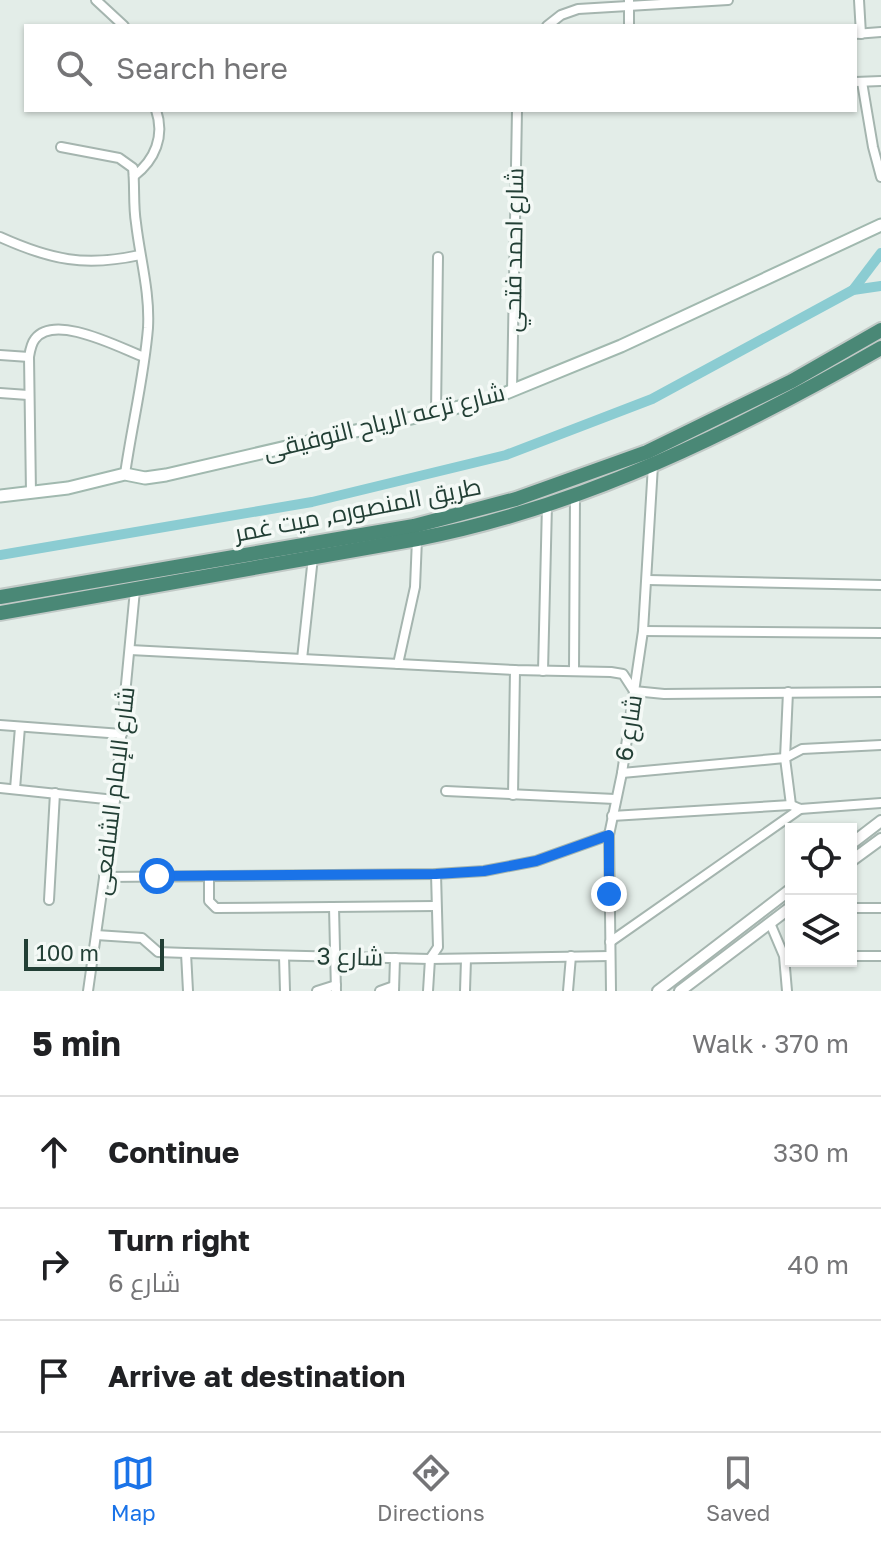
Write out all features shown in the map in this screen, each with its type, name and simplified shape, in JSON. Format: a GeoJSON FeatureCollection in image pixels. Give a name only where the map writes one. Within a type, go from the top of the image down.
{"type":"FeatureCollection","features":[{"type":"Feature","properties":{"kind":"highway","name":"طريق المنصوره, ميت غمر"},"geometry":{"type":"LineString","coordinates":[[0,597],[446,519],[650,459],[881,330]]}},
{"type":"Feature","properties":{"kind":"highway","name":"طريق المنصوره, ميت غمر"},"geometry":{"type":"LineString","coordinates":[[0,613],[417,539],[484,524],[575,495],[650,459],[798,396],[881,348]]}},
{"type":"Feature","properties":{"kind":"main road","name":"شارع ترعه الرياح التوفيقى"},"geometry":{"type":"LineString","coordinates":[[0,496],[68,488],[125,474],[145,478],[166,475],[489,400],[621,346],[881,225]]}},
{"type":"Feature","properties":{"kind":"street"},"geometry":{"type":"LineString","coordinates":[[96,0],[122,24]]}},
{"type":"Feature","properties":{"kind":"street"},"geometry":{"type":"LineString","coordinates":[[550,24],[561,15],[578,9],[629,3],[728,0]]}},
{"type":"Feature","properties":{"kind":"street"},"geometry":{"type":"LineString","coordinates":[[859,0],[858,34],[881,32]]}},
{"type":"Feature","properties":{"kind":"street"},"geometry":{"type":"LineString","coordinates":[[629,3],[629,24]]}},
{"type":"Feature","properties":{"kind":"street"},"geometry":{"type":"LineString","coordinates":[[881,81],[859,82],[881,177]]}},
{"type":"Feature","properties":{"kind":"street"},"geometry":{"type":"LineString","coordinates":[[134,176],[155,151],[159,127],[156,112]]}},
{"type":"Feature","properties":{"kind":"street","name":"شارع احمد فتحي"},"geometry":{"type":"LineString","coordinates":[[512,391],[517,112]]}},
{"type":"Feature","properties":{"kind":"street"},"geometry":{"type":"LineString","coordinates":[[61,147],[119,158],[130,164],[134,176],[134,210],[148,326],[125,474]]}},
{"type":"Feature","properties":{"kind":"street"},"geometry":{"type":"LineString","coordinates":[[0,237],[41,254],[74,261],[113,261],[140,255]]}},
{"type":"Feature","properties":{"kind":"street"},"geometry":{"type":"LineString","coordinates":[[436,413],[438,257]]}},
{"type":"Feature","properties":{"kind":"street"},"geometry":{"type":"LineString","coordinates":[[31,493],[28,395],[32,342],[47,330],[58,328],[144,357]]}},
{"type":"Feature","properties":{"kind":"street"},"geometry":{"type":"LineString","coordinates":[[0,355],[29,357]]}},
{"type":"Feature","properties":{"kind":"street"},"geometry":{"type":"LineString","coordinates":[[0,393],[28,395]]}},
{"type":"Feature","properties":{"kind":"street","name":"شارع 6"},"geometry":{"type":"LineString","coordinates":[[611,991],[609,835],[622,773],[643,631],[648,580],[650,459]]}},
{"type":"Feature","properties":{"kind":"street"},"geometry":{"type":"LineString","coordinates":[[574,671],[575,495]]}},
{"type":"Feature","properties":{"kind":"street"},"geometry":{"type":"LineString","coordinates":[[543,671],[547,504]]}},
{"type":"Feature","properties":{"kind":"street"},"geometry":{"type":"LineString","coordinates":[[398,664],[415,587],[417,539]]}},
{"type":"Feature","properties":{"kind":"street"},"geometry":{"type":"LineString","coordinates":[[302,659],[313,557]]}},
{"type":"Feature","properties":{"kind":"street"},"geometry":{"type":"LineString","coordinates":[[648,580],[881,585]]}},
{"type":"Feature","properties":{"kind":"street","name":"شارع الإمام الشافعى"},"geometry":{"type":"LineString","coordinates":[[88,991],[115,800],[135,590]]}},
{"type":"Feature","properties":{"kind":"street"},"geometry":{"type":"LineString","coordinates":[[643,631],[881,633]]}},
{"type":"Feature","properties":{"kind":"street"},"geometry":{"type":"LineString","coordinates":[[130,650],[623,674],[634,691],[664,694],[881,692]]}},
{"type":"Feature","properties":{"kind":"street"},"geometry":{"type":"LineString","coordinates":[[513,795],[515,670]]}},
{"type":"Feature","properties":{"kind":"street"},"geometry":{"type":"LineString","coordinates":[[788,692],[785,758],[795,807]]}},
{"type":"Feature","properties":{"kind":"street"},"geometry":{"type":"LineString","coordinates":[[0,725],[122,734]]}},
{"type":"Feature","properties":{"kind":"street"},"geometry":{"type":"LineString","coordinates":[[15,789],[20,727]]}},
{"type":"Feature","properties":{"kind":"street"},"geometry":{"type":"LineString","coordinates":[[622,773],[785,758],[802,749],[881,745]]}},
{"type":"Feature","properties":{"kind":"street"},"geometry":{"type":"LineString","coordinates":[[0,788],[115,800]]}},
{"type":"Feature","properties":{"kind":"street"},"geometry":{"type":"LineString","coordinates":[[446,791],[615,799]]}},
{"type":"Feature","properties":{"kind":"street"},"geometry":{"type":"LineString","coordinates":[[49,900],[55,793]]}},
{"type":"Feature","properties":{"kind":"street"},"geometry":{"type":"LineString","coordinates":[[612,816],[881,803]]}},
{"type":"Feature","properties":{"kind":"street"},"geometry":{"type":"LineString","coordinates":[[610,942],[795,807]]}},
{"type":"Feature","properties":{"kind":"street"},"geometry":{"type":"LineString","coordinates":[[857,839],[881,821]]}},
{"type":"Feature","properties":{"kind":"street"},"geometry":{"type":"LineString","coordinates":[[104,877],[484,871],[536,861],[609,835]]}},
{"type":"Feature","properties":{"kind":"street"},"geometry":{"type":"LineString","coordinates":[[857,857],[881,839]]}},
{"type":"Feature","properties":{"kind":"street"},"geometry":{"type":"LineString","coordinates":[[428,991],[430,959],[438,947],[436,874]]}},
{"type":"Feature","properties":{"kind":"street"},"geometry":{"type":"LineString","coordinates":[[209,876],[209,901],[216,908],[436,906]]}},
{"type":"Feature","properties":{"kind":"street"},"geometry":{"type":"LineString","coordinates":[[658,991],[785,894]]}},
{"type":"Feature","properties":{"kind":"street"},"geometry":{"type":"LineString","coordinates":[[317,991],[336,988],[334,907]]}},
{"type":"Feature","properties":{"kind":"street"},"geometry":{"type":"LineString","coordinates":[[857,908],[881,908]]}},
{"type":"Feature","properties":{"kind":"street"},"geometry":{"type":"LineString","coordinates":[[680,991],[693,987],[785,912]]}},
{"type":"Feature","properties":{"kind":"street"},"geometry":{"type":"LineString","coordinates":[[770,923],[785,952]]}},
{"type":"Feature","properties":{"kind":"street","name":"شارع 3"},"geometry":{"type":"LineString","coordinates":[[96,935],[142,938],[158,952],[430,959],[610,956]]}},
{"type":"Feature","properties":{"kind":"street"},"geometry":{"type":"LineString","coordinates":[[186,953],[188,991]]}},
{"type":"Feature","properties":{"kind":"street"},"geometry":{"type":"LineString","coordinates":[[284,956],[285,991]]}},
{"type":"Feature","properties":{"kind":"street"},"geometry":{"type":"LineString","coordinates":[[568,991],[571,956]]}},
{"type":"Feature","properties":{"kind":"street"},"geometry":{"type":"LineString","coordinates":[[857,956],[881,956]]}},
{"type":"Feature","properties":{"kind":"street"},"geometry":{"type":"LineString","coordinates":[[380,991],[394,989],[395,958]]}},
{"type":"Feature","properties":{"kind":"street"},"geometry":{"type":"LineString","coordinates":[[465,991],[466,959]]}},
{"type":"Feature","properties":{"kind":"street"},"geometry":{"type":"LineString","coordinates":[[787,967],[787,991]]}},
{"type":"Feature","properties":{"kind":"waterway"},"geometry":{"type":"LineString","coordinates":[[853,290],[881,253]]}},
{"type":"Feature","properties":{"kind":"waterway"},"geometry":{"type":"LineString","coordinates":[[0,555],[312,502],[506,455],[652,399],[853,290],[881,286]]}},
{"type":"Feature","properties":{"kind":"route"},"geometry":{"type":"LineString","coordinates":[[157,876],[484,871],[536,861],[609,835],[609,894]]}}]}
